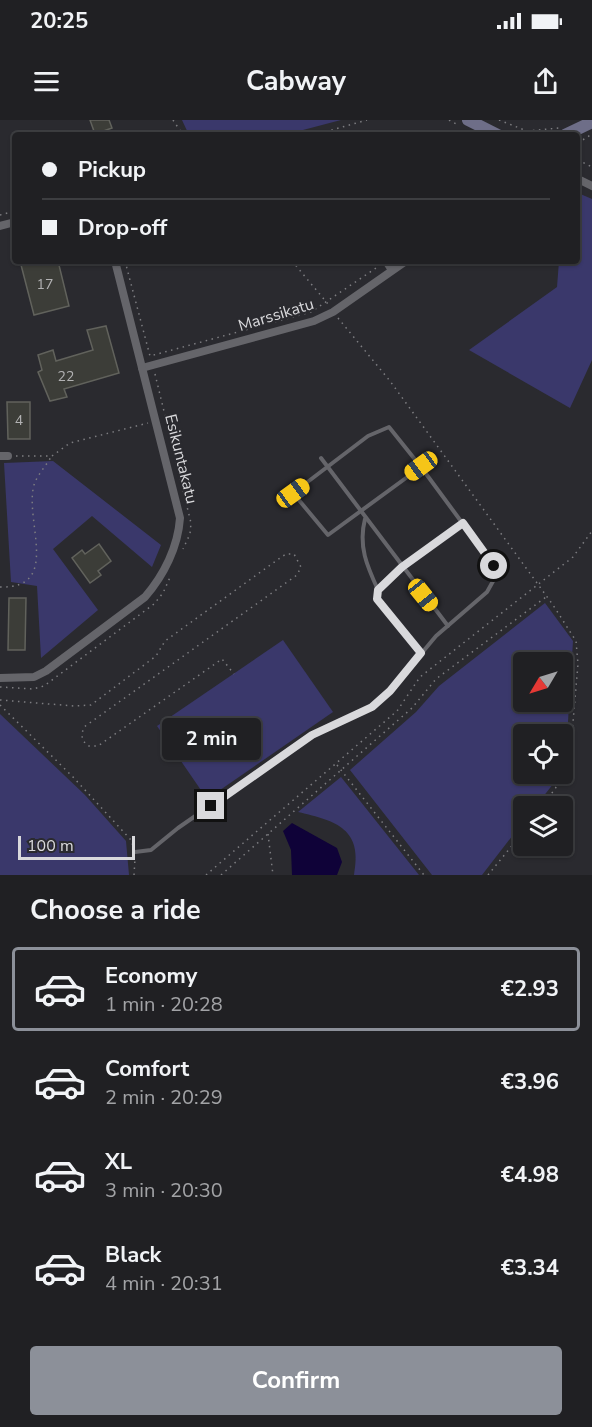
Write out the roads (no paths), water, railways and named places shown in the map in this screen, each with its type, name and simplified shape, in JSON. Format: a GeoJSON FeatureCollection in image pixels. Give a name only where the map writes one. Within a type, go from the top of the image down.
{"type":"FeatureCollection","features":[{"type":"Feature","properties":{"kind":"street"},"geometry":{"type":"LineString","coordinates":[[468,120],[492,132]]}},
{"type":"Feature","properties":{"kind":"street","name":"Esikuntakatu"},"geometry":{"type":"LineString","coordinates":[[0,678],[34,677],[46,671],[145,597],[155,586],[175,547],[180,518],[115,264]]}},
{"type":"Feature","properties":{"kind":"street"},"geometry":{"type":"LineString","coordinates":[[388,264],[392,270]]}},
{"type":"Feature","properties":{"kind":"street","name":"Marssikatu"},"geometry":{"type":"LineString","coordinates":[[142,368],[315,321],[333,312],[401,264]]}},
{"type":"Feature","properties":{"kind":"lane"},"geometry":{"type":"LineString","coordinates":[[135,852],[151,850],[178,828],[312,735],[372,707],[390,691],[421,653],[448,626],[487,592],[497,574],[494,566],[421,466],[389,427],[368,436],[293,493],[328,535],[421,466]]}},
{"type":"Feature","properties":{"kind":"lane"},"geometry":{"type":"LineString","coordinates":[[321,458],[448,626]]}},
{"type":"Feature","properties":{"kind":"lane"},"geometry":{"type":"LineString","coordinates":[[365,519],[362,532],[364,559],[378,590],[377,599],[421,653]]}},
{"type":"Feature","properties":{"kind":"lane"},"geometry":{"type":"LineString","coordinates":[[378,590],[402,567],[463,523]]}}]}
